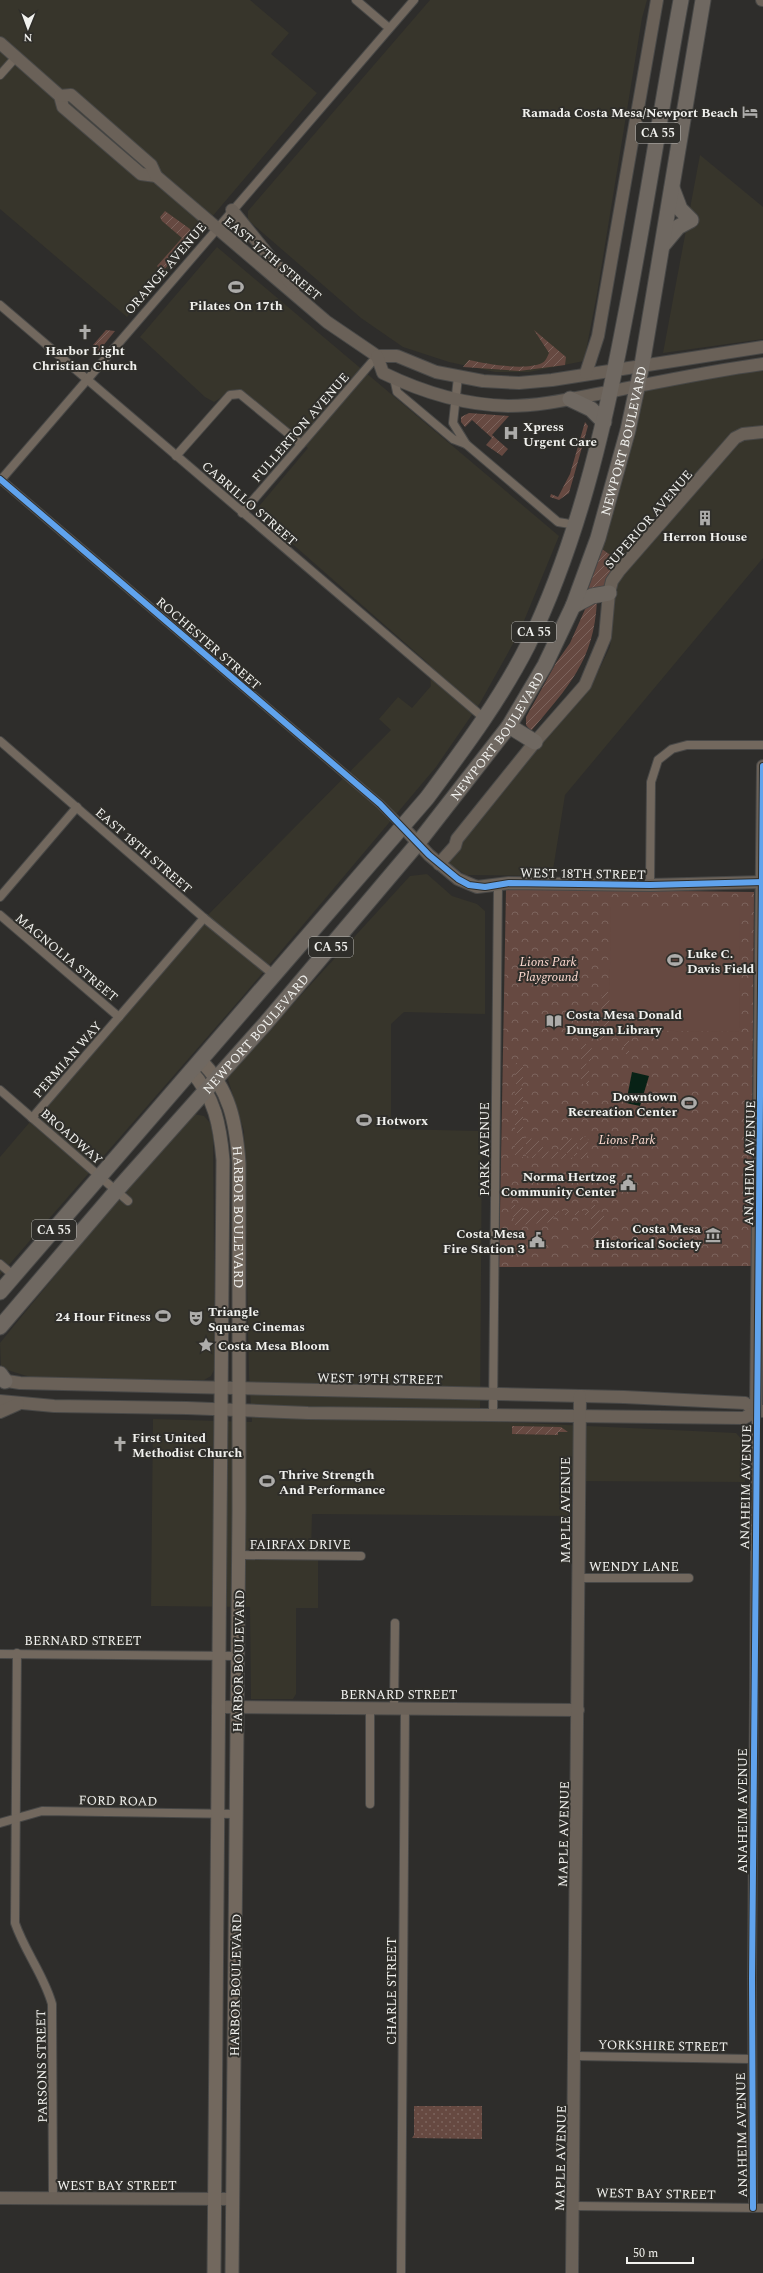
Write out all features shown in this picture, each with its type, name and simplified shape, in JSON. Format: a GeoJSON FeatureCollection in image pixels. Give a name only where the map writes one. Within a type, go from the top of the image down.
{"type":"FeatureCollection","features":[{"type":"Feature","properties":{"kind":"highway","name":"NEWPORT BOULEVARD"},"geometry":{"type":"LineString","coordinates":[[0,1292],[403,827],[453,765],[485,719],[521,657],[559,574],[576,525],[604,422],[616,368],[681,0]]}},
{"type":"Feature","properties":{"kind":"highway","name":"NEWPORT BOULEVARD"},"geometry":{"type":"LineString","coordinates":[[0,1327],[117,1190],[217,1078],[418,843],[509,726],[545,665],[573,606],[607,509],[637,386],[662,247],[702,0]]}},
{"type":"Feature","properties":{"kind":"highway"},"geometry":{"type":"LineString","coordinates":[[662,247],[678,227],[691,220],[680,209],[671,187]]}},
{"type":"Feature","properties":{"kind":"highway"},"geometry":{"type":"LineString","coordinates":[[570,399],[591,409],[604,422]]}},
{"type":"Feature","properties":{"kind":"highway"},"geometry":{"type":"LineString","coordinates":[[573,606],[592,596],[609,594]]}},
{"type":"Feature","properties":{"kind":"highway"},"geometry":{"type":"LineString","coordinates":[[509,726],[535,742]]}},
{"type":"Feature","properties":{"kind":"main road","name":"HARBOR BOULEVARD"},"geometry":{"type":"LineString","coordinates":[[196,1066],[217,1078],[227,1097],[232,1116],[239,1163],[240,1411],[232,2273]]}},
{"type":"Feature","properties":{"kind":"main road","name":"HARBOR BOULEVARD"},"geometry":{"type":"LineString","coordinates":[[196,1066],[218,1121],[223,1160],[214,2273]]}},
{"type":"Feature","properties":{"kind":"street"},"geometry":{"type":"LineString","coordinates":[[356,0],[389,28]]}},
{"type":"Feature","properties":{"kind":"street","name":"ORANGE AVENUE"},"geometry":{"type":"LineString","coordinates":[[0,480],[414,0]]}},
{"type":"Feature","properties":{"kind":"street"},"geometry":{"type":"LineString","coordinates":[[586,373],[598,336],[657,0]]}},
{"type":"Feature","properties":{"kind":"street","name":"EAST 17TH STREET"},"geometry":{"type":"LineString","coordinates":[[0,43],[60,96],[64,107],[141,174],[156,176]]}},
{"type":"Feature","properties":{"kind":"street"},"geometry":{"type":"LineString","coordinates":[[0,75],[16,57]]}},
{"type":"Feature","properties":{"kind":"street","name":"EAST 17TH STREET"},"geometry":{"type":"LineString","coordinates":[[60,96],[70,95],[151,165],[156,176],[216,228],[313,310],[377,356]]}},
{"type":"Feature","properties":{"kind":"street"},"geometry":{"type":"LineString","coordinates":[[95,134],[132,148]]}},
{"type":"Feature","properties":{"kind":"street"},"geometry":{"type":"LineString","coordinates":[[232,210],[313,310]]}},
{"type":"Feature","properties":{"kind":"street","name":"CABRILLO STREET"},"geometry":{"type":"LineString","coordinates":[[0,306],[485,719]]}},
{"type":"Feature","properties":{"kind":"street"},"geometry":{"type":"LineString","coordinates":[[763,347],[519,383],[484,381],[458,377],[436,372],[397,356],[377,356],[383,373],[424,390],[455,399],[508,406],[528,405],[570,399],[758,365],[763,373]]}},
{"type":"Feature","properties":{"kind":"street","name":"FULLERTON AVENUE"},"geometry":{"type":"LineString","coordinates":[[242,513],[377,356]]}},
{"type":"Feature","properties":{"kind":"street"},"geometry":{"type":"LineString","coordinates":[[458,377],[453,423],[461,433],[466,444]]}},
{"type":"Feature","properties":{"kind":"street"},"geometry":{"type":"LineString","coordinates":[[394,378],[397,392],[453,439],[466,444],[558,522],[576,525]]}},
{"type":"Feature","properties":{"kind":"street"},"geometry":{"type":"LineString","coordinates":[[176,456],[230,395],[235,394],[240,394],[301,444]]}},
{"type":"Feature","properties":{"kind":"street","name":"SUPERIOR AVENUE"},"geometry":{"type":"LineString","coordinates":[[439,864],[455,846],[457,839],[535,742],[585,684],[593,668],[605,636],[609,594],[612,582],[619,571],[735,438],[743,434],[763,432]]}},
{"type":"Feature","properties":{"kind":"street","name":"ROCHESTER STREET"},"geometry":{"type":"LineString","coordinates":[[0,480],[380,804],[403,827]]}},
{"type":"Feature","properties":{"kind":"street","name":"EAST 18TH STREET"},"geometry":{"type":"LineString","coordinates":[[0,741],[204,918],[274,975]]}},
{"type":"Feature","properties":{"kind":"street"},"geometry":{"type":"LineString","coordinates":[[650,885],[651,782],[658,760],[672,749],[687,745],[763,745]]}},
{"type":"Feature","properties":{"kind":"street","name":"ANAHEIM AVENUE"},"geometry":{"type":"LineString","coordinates":[[753,2208],[751,2059],[760,1411],[763,766]]}},
{"type":"Feature","properties":{"kind":"street"},"geometry":{"type":"LineString","coordinates":[[0,897],[77,807]]}},
{"type":"Feature","properties":{"kind":"street","name":"WEST 18TH STREET"},"geometry":{"type":"LineString","coordinates":[[403,827],[439,864],[458,879],[469,885],[485,887],[498,885],[650,885],[762,882]]}},
{"type":"Feature","properties":{"kind":"street","name":"PARK AVENUE"},"geometry":{"type":"LineString","coordinates":[[493,1414],[498,885]]}},
{"type":"Feature","properties":{"kind":"street","name":"MAGNOLIA STREET"},"geometry":{"type":"LineString","coordinates":[[0,915],[120,1017]]}},
{"type":"Feature","properties":{"kind":"street","name":"PERMIAN WAY"},"geometry":{"type":"LineString","coordinates":[[32,1118],[204,918]]}},
{"type":"Feature","properties":{"kind":"street","name":"BROADWAY"},"geometry":{"type":"LineString","coordinates":[[0,1090],[128,1201]]}},
{"type":"Feature","properties":{"kind":"street"},"geometry":{"type":"LineString","coordinates":[[0,1264],[14,1276]]}},
{"type":"Feature","properties":{"kind":"street","name":"WEST 19TH STREET"},"geometry":{"type":"LineString","coordinates":[[2,1378],[58,1384],[221,1387],[351,1392],[580,1396],[745,1404],[760,1411]]}},
{"type":"Feature","properties":{"kind":"street","name":"MAPLE AVENUE"},"geometry":{"type":"LineString","coordinates":[[572,2273],[580,1396]]}},
{"type":"Feature","properties":{"kind":"street"},"geometry":{"type":"LineString","coordinates":[[0,1401],[18,1404],[240,1411],[744,1418],[760,1411]]}},
{"type":"Feature","properties":{"kind":"street"},"geometry":{"type":"LineString","coordinates":[[0,1412],[18,1404]]}},
{"type":"Feature","properties":{"kind":"street","name":"FAIRFAX DRIVE"},"geometry":{"type":"LineString","coordinates":[[239,1555],[361,1556]]}},
{"type":"Feature","properties":{"kind":"street","name":"WENDY LANE"},"geometry":{"type":"LineString","coordinates":[[579,1578],[689,1578]]}},
{"type":"Feature","properties":{"kind":"street","name":"CHARLE STREET"},"geometry":{"type":"LineString","coordinates":[[395,1622],[400,1708],[401,2273]]}},
{"type":"Feature","properties":{"kind":"street","name":"PARSONS STREET"},"geometry":{"type":"LineString","coordinates":[[17,1653],[16,1923],[21,1940],[40,1976],[52,2004],[53,2199]]}},
{"type":"Feature","properties":{"kind":"street","name":"BERNARD STREET"},"geometry":{"type":"LineString","coordinates":[[0,1654],[238,1656]]}},
{"type":"Feature","properties":{"kind":"street","name":"BERNARD STREET"},"geometry":{"type":"LineString","coordinates":[[218,1707],[578,1710]]}},
{"type":"Feature","properties":{"kind":"street"},"geometry":{"type":"LineString","coordinates":[[370,1708],[370,1804]]}},
{"type":"Feature","properties":{"kind":"street","name":"FORD ROAD"},"geometry":{"type":"LineString","coordinates":[[0,1823],[42,1811],[236,1814]]}},
{"type":"Feature","properties":{"kind":"street","name":"YORKSHIRE STREET"},"geometry":{"type":"LineString","coordinates":[[575,2056],[751,2059]]}},
{"type":"Feature","properties":{"kind":"street","name":"WEST BAY STREET"},"geometry":{"type":"LineString","coordinates":[[0,2198],[233,2199]]}},
{"type":"Feature","properties":{"kind":"street","name":"WEST BAY STREET"},"geometry":{"type":"LineString","coordinates":[[573,2206],[763,2208]]}},
{"type":"Feature","properties":{"kind":"shaded area"},"geometry":{"type":"Polygon","coordinates":[[[0,0],[250,0],[289,33],[271,54],[317,93],[127,317],[0,209],[0,0]]]}},
{"type":"Feature","properties":{"kind":"shaded area"},"geometry":{"type":"Polygon","coordinates":[[[430,0],[647,0],[642,18],[597,294],[584,361],[529,372],[495,372],[449,362],[403,347],[361,318],[248,220],[248,211],[430,0]]]}},
{"type":"Feature","properties":{"kind":"shaded area"},"geometry":{"type":"Polygon","coordinates":[[[700,155],[763,207],[763,339],[663,353],[700,155]]]}},
{"type":"Feature","properties":{"kind":"shaded area"},"geometry":{"type":"Polygon","coordinates":[[[217,247],[559,536],[519,633],[480,703],[436,767],[243,996],[0,1275],[0,1157],[199,924],[391,730],[379,719],[398,697],[412,708],[431,686],[429,664],[255,511],[308,448],[235,389],[214,402],[205,397],[140,337],[217,247]]]}},
{"type":"Feature","properties":{"kind":"shaded area"},"geometry":{"type":"Polygon","coordinates":[[[763,369],[763,558],[565,795],[552,876],[466,875],[443,859],[596,676],[610,647],[619,561],[602,549],[643,390],[763,369]]]}},
{"type":"Feature","properties":{"kind":"shaded area"},"geometry":{"type":"Polygon","coordinates":[[[427,874],[452,896],[477,904],[485,911],[485,1014],[404,1012],[391,1024],[391,1129],[482,1131],[480,1421],[736,1433],[746,1444],[745,1482],[568,1481],[569,1516],[312,1514],[311,1553],[318,1553],[318,1608],[296,1608],[296,1694],[293,1699],[251,1699],[250,1607],[151,1606],[153,1419],[252,1422],[249,1375],[244,1131],[227,1076],[410,876],[427,874]]]}},
{"type":"Feature","properties":{"kind":"shaded area"},"geometry":{"type":"Polygon","coordinates":[[[632,1072],[649,1076],[640,1106],[626,1103],[632,1072]]]}},
{"type":"Feature","properties":{"kind":"shaded area"},"geometry":{"type":"Polygon","coordinates":[[[194,1114],[204,1116],[210,1123],[213,1138],[215,1368],[211,1376],[204,1380],[33,1378],[1,1368],[0,1343],[184,1118],[194,1114]]]}},
{"type":"Feature","properties":{"kind":"green space"},"geometry":{"type":"Polygon","coordinates":[[[165,211],[190,229],[192,238],[162,272],[157,266],[182,238],[162,221],[160,217],[165,211]]]}},
{"type":"Feature","properties":{"kind":"green space"},"geometry":{"type":"Polygon","coordinates":[[[106,330],[115,331],[98,352],[93,345],[106,330]]]}},
{"type":"Feature","properties":{"kind":"green space"},"geometry":{"type":"Polygon","coordinates":[[[534,330],[566,357],[565,365],[519,371],[463,367],[469,360],[516,367],[542,363],[549,353],[534,330]]]}},
{"type":"Feature","properties":{"kind":"green space"},"geometry":{"type":"Polygon","coordinates":[[[469,413],[509,416],[492,435],[508,449],[502,456],[486,445],[492,438],[472,420],[465,427],[461,422],[461,417],[469,413]]]}},
{"type":"Feature","properties":{"kind":"green space"},"geometry":{"type":"Polygon","coordinates":[[[585,422],[588,426],[569,493],[559,500],[550,497],[551,494],[558,497],[570,474],[585,422]]]}},
{"type":"Feature","properties":{"kind":"green space"},"geometry":{"type":"Polygon","coordinates":[[[602,549],[619,561],[608,575],[603,591],[586,595],[602,549]]]}},
{"type":"Feature","properties":{"kind":"green space"},"geometry":{"type":"Polygon","coordinates":[[[597,601],[595,622],[585,657],[567,686],[531,731],[526,725],[526,717],[556,663],[570,643],[587,605],[597,601]]]}},
{"type":"Feature","properties":{"kind":"green space","name":"Lions Park"},"geometry":{"type":"Polygon","coordinates":[[[506,889],[754,892],[751,1266],[499,1267],[506,889]]]}},
{"type":"Feature","properties":{"kind":"green space","name":"Luke C. Davis Field"},"geometry":{"type":"Polygon","coordinates":[[[611,906],[732,906],[740,913],[739,1032],[609,1030],[611,906]]]}},
{"type":"Feature","properties":{"kind":"green space"},"geometry":{"type":"Polygon","coordinates":[[[602,992],[610,992],[609,1029],[629,1030],[629,1054],[624,1054],[624,1034],[605,1034],[604,1040],[600,1040],[602,992]]]}},
{"type":"Feature","properties":{"kind":"green space"},"geometry":{"type":"Polygon","coordinates":[[[581,1044],[592,1044],[591,1061],[581,1061],[581,1044]]]}},
{"type":"Feature","properties":{"kind":"green space"},"geometry":{"type":"Polygon","coordinates":[[[516,1063],[523,1063],[523,1084],[515,1084],[516,1063]]]}},
{"type":"Feature","properties":{"kind":"green space"},"geometry":{"type":"Polygon","coordinates":[[[581,1063],[589,1064],[589,1084],[581,1084],[581,1063]]]}},
{"type":"Feature","properties":{"kind":"green space"},"geometry":{"type":"Polygon","coordinates":[[[515,1088],[523,1088],[523,1109],[515,1109],[515,1088]]]}},
{"type":"Feature","properties":{"kind":"green space"},"geometry":{"type":"Polygon","coordinates":[[[515,1112],[523,1112],[523,1133],[515,1133],[515,1112]]]}},
{"type":"Feature","properties":{"kind":"green space"},"geometry":{"type":"Polygon","coordinates":[[[515,1137],[523,1137],[523,1158],[515,1158],[515,1137]]]}},
{"type":"Feature","properties":{"kind":"green space"},"geometry":{"type":"Polygon","coordinates":[[[526,1137],[543,1142],[543,1150],[526,1157],[526,1137]]]}},
{"type":"Feature","properties":{"kind":"green space"},"geometry":{"type":"Polygon","coordinates":[[[577,1137],[577,1157],[560,1150],[559,1142],[577,1137]]]}},
{"type":"Feature","properties":{"kind":"green space"},"geometry":{"type":"Polygon","coordinates":[[[580,1137],[588,1137],[587,1159],[580,1159],[580,1137]]]}},
{"type":"Feature","properties":{"kind":"green space"},"geometry":{"type":"Polygon","coordinates":[[[553,1151],[564,1153],[575,1159],[528,1158],[538,1153],[553,1151]]]}},
{"type":"Feature","properties":{"kind":"green space"},"geometry":{"type":"Polygon","coordinates":[[[592,1202],[607,1219],[606,1221],[599,1221],[598,1247],[591,1247],[591,1215],[554,1215],[553,1222],[518,1225],[516,1228],[511,1207],[512,1205],[522,1205],[523,1211],[591,1211],[592,1202]]]}},
{"type":"Feature","properties":{"kind":"green space"},"geometry":{"type":"Polygon","coordinates":[[[512,1426],[561,1427],[568,1432],[558,1432],[558,1435],[512,1434],[512,1426]]]}},
{"type":"Feature","properties":{"kind":"green space"},"geometry":{"type":"Polygon","coordinates":[[[414,2106],[482,2106],[482,2139],[412,2138],[414,2135],[414,2106]]]}},
{"type":"Feature","properties":{"kind":"cycle path"},"geometry":{"type":"LineString","coordinates":[[0,479],[380,804],[429,855],[458,879],[469,885],[485,887],[509,883],[650,885],[763,882]]}},
{"type":"Feature","properties":{"kind":"cycle path"},"geometry":{"type":"LineString","coordinates":[[753,2208],[752,1978],[763,766]]}},
{"type":"Feature","properties":{"kind":"place","name":"Ramada Costa Mesa/Newport Beach"},"geometry":{"type":"Point","coordinates":[750,112]}},
{"type":"Feature","properties":{"kind":"place","name":"Pilates On 17th"},"geometry":{"type":"Point","coordinates":[236,287]}},
{"type":"Feature","properties":{"kind":"place","name":"Harbor Light Christian Church"},"geometry":{"type":"Point","coordinates":[85,332]}},
{"type":"Feature","properties":{"kind":"place","name":"Xpress Urgent Care"},"geometry":{"type":"Point","coordinates":[511,433]}},
{"type":"Feature","properties":{"kind":"place","name":"Herron House"},"geometry":{"type":"Point","coordinates":[705,518]}},
{"type":"Feature","properties":{"kind":"place","name":"Luke C. Davis Field"},"geometry":{"type":"Point","coordinates":[675,960]}},
{"type":"Feature","properties":{"kind":"place","name":"Costa Mesa Donald Dungan Library"},"geometry":{"type":"Point","coordinates":[554,1021]}},
{"type":"Feature","properties":{"kind":"place","name":"Downtown Recreation Center"},"geometry":{"type":"Point","coordinates":[689,1103]}},
{"type":"Feature","properties":{"kind":"place","name":"Hotworx"},"geometry":{"type":"Point","coordinates":[364,1120]}},
{"type":"Feature","properties":{"kind":"place","name":"Norma Hertzog Community Center"},"geometry":{"type":"Point","coordinates":[628,1183]}},
{"type":"Feature","properties":{"kind":"place","name":"Costa Mesa Historical Society"},"geometry":{"type":"Point","coordinates":[713,1235]}},
{"type":"Feature","properties":{"kind":"place","name":"Costa Mesa Fire Station 3"},"geometry":{"type":"Point","coordinates":[537,1240]}},
{"type":"Feature","properties":{"kind":"place","name":"24 Hour Fitness"},"geometry":{"type":"Point","coordinates":[163,1316]}},
{"type":"Feature","properties":{"kind":"place","name":"Triangle Square Cinemas"},"geometry":{"type":"Point","coordinates":[196,1318]}},
{"type":"Feature","properties":{"kind":"place","name":"Costa Mesa Bloom"},"geometry":{"type":"Point","coordinates":[206,1345]}},
{"type":"Feature","properties":{"kind":"place","name":"First United Methodist Church"},"geometry":{"type":"Point","coordinates":[120,1444]}},
{"type":"Feature","properties":{"kind":"place","name":"Thrive Strength And Performance"},"geometry":{"type":"Point","coordinates":[267,1481]}},
{"type":"Feature","properties":{"kind":"park label","name":"Lions Park Playground"},"geometry":{"type":"Point","coordinates":[548,968]}}]}
